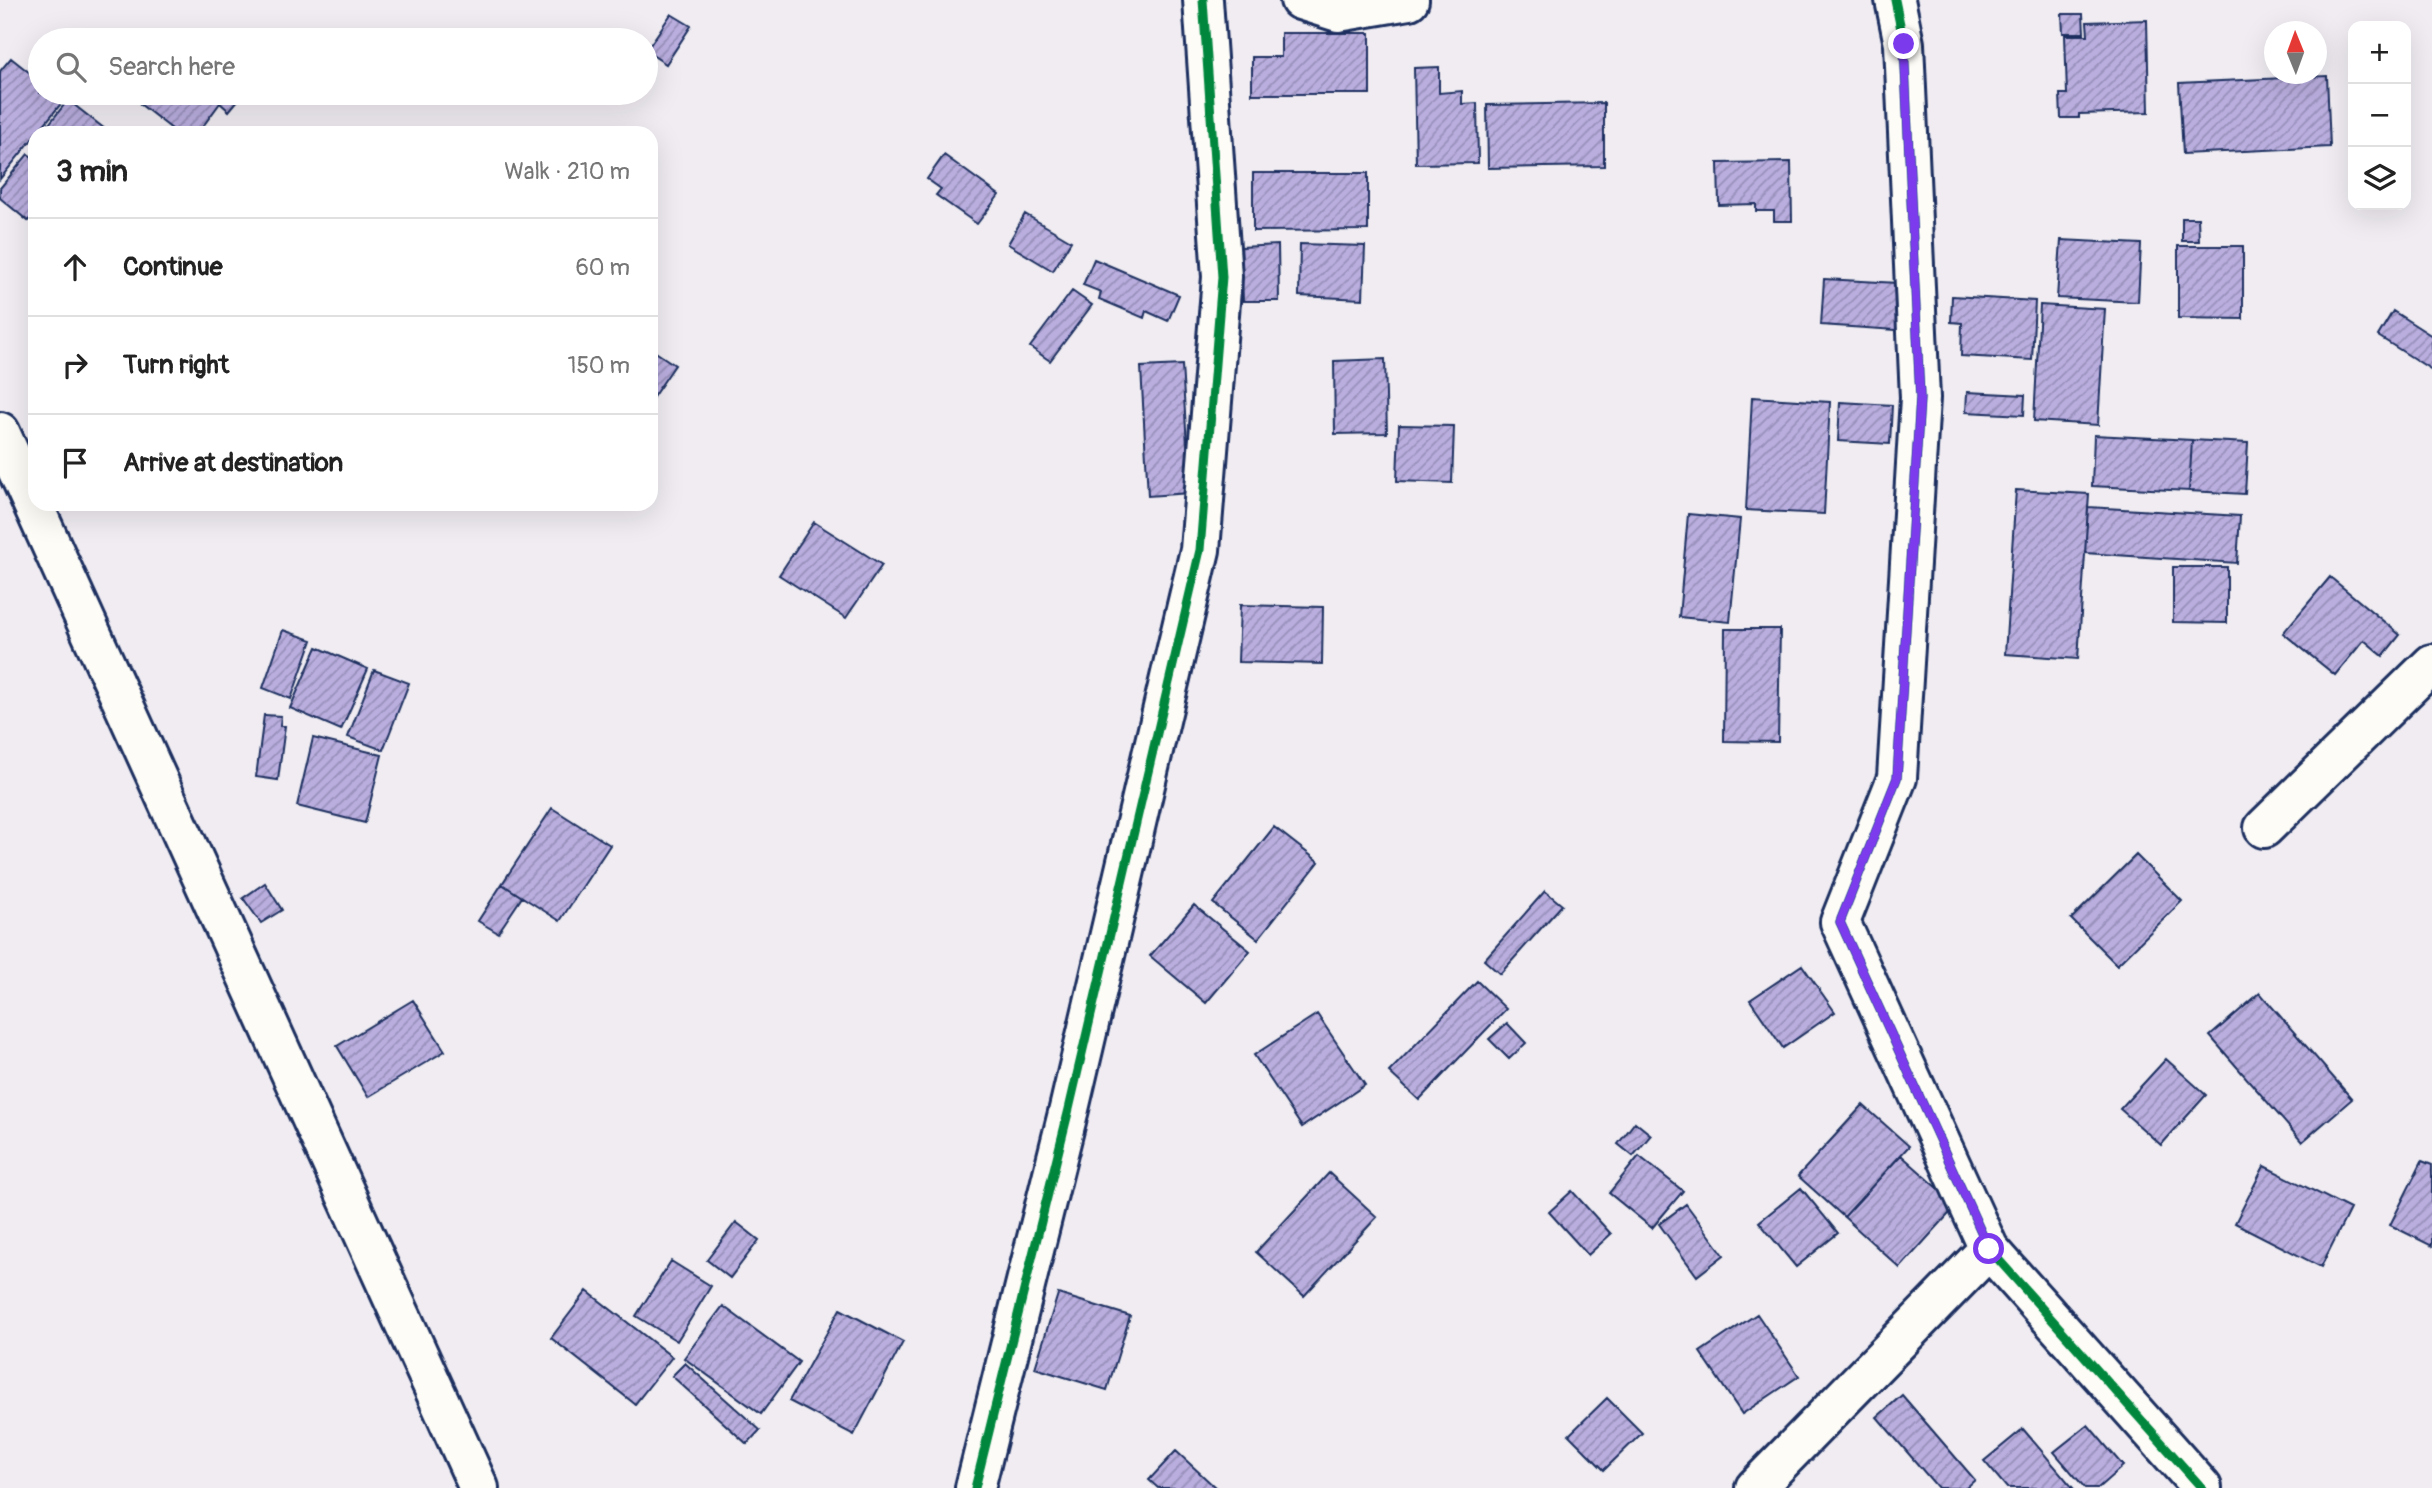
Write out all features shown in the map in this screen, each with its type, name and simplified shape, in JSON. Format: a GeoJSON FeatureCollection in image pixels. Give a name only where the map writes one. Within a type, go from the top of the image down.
{"type":"FeatureCollection","features":[{"type":"Feature","properties":{"kind":"street"},"geometry":{"type":"LineString","coordinates":[[975,1488],[1069,1109],[1200,551],[1222,276],[1203,0]]}},
{"type":"Feature","properties":{"kind":"street"},"geometry":{"type":"LineString","coordinates":[[1300,0],[1338,12],[1409,0]]}},
{"type":"Feature","properties":{"kind":"street"},"geometry":{"type":"LineString","coordinates":[[1895,0],[1904,44],[1919,412],[1897,778],[1840,922],[1989,1249],[2202,1488]]}},
{"type":"Feature","properties":{"kind":"street"},"geometry":{"type":"LineString","coordinates":[[0,432],[28,494]]}},
{"type":"Feature","properties":{"kind":"street"},"geometry":{"type":"LineString","coordinates":[[36,511],[479,1488]]}},
{"type":"Feature","properties":{"kind":"street"},"geometry":{"type":"LineString","coordinates":[[2264,828],[2432,664]]}},
{"type":"Feature","properties":{"kind":"street"},"geometry":{"type":"LineString","coordinates":[[1755,1488],[1989,1249]]}},
{"type":"Feature","properties":{"kind":"building"},"geometry":{"type":"Polygon","coordinates":[[[671,14],[691,26],[666,64],[658,59],[658,33],[671,14]]]}},
{"type":"Feature","properties":{"kind":"building"},"geometry":{"type":"Polygon","coordinates":[[[2062,14],[2083,14],[2084,33],[2063,33],[2062,14]]]}},
{"type":"Feature","properties":{"kind":"building"},"geometry":{"type":"Polygon","coordinates":[[[2147,20],[2149,112],[2079,114],[2079,118],[2061,118],[2060,94],[2067,94],[2065,35],[2088,35],[2087,22],[2147,20]]]}},
{"type":"Feature","properties":{"kind":"building"},"geometry":{"type":"Polygon","coordinates":[[[1281,33],[1370,33],[1370,94],[1252,94],[1252,57],[1281,57],[1281,33]]]}},
{"type":"Feature","properties":{"kind":"building"},"geometry":{"type":"Polygon","coordinates":[[[11,58],[28,71],[28,105],[60,105],[43,126],[28,126],[28,144],[0,179],[0,71],[11,58]]]}},
{"type":"Feature","properties":{"kind":"building"},"geometry":{"type":"Polygon","coordinates":[[[1439,67],[1439,93],[1462,91],[1462,104],[1477,103],[1478,163],[1416,164],[1414,68],[1439,67]]]}},
{"type":"Feature","properties":{"kind":"building"},"geometry":{"type":"Polygon","coordinates":[[[2327,76],[2330,147],[2183,154],[2179,83],[2264,79],[2264,84],[2327,84],[2327,76]]]}},
{"type":"Feature","properties":{"kind":"building"},"geometry":{"type":"Polygon","coordinates":[[[1604,103],[1604,166],[1488,168],[1487,105],[1604,103]]]}},
{"type":"Feature","properties":{"kind":"building"},"geometry":{"type":"Polygon","coordinates":[[[64,105],[74,105],[101,126],[48,126],[64,105]]]}},
{"type":"Feature","properties":{"kind":"building"},"geometry":{"type":"Polygon","coordinates":[[[141,105],[219,105],[203,126],[168,126],[141,105]]]}},
{"type":"Feature","properties":{"kind":"building"},"geometry":{"type":"Polygon","coordinates":[[[222,105],[234,105],[229,111],[222,105]]]}},
{"type":"Feature","properties":{"kind":"building"},"geometry":{"type":"Polygon","coordinates":[[[28,154],[28,221],[0,198],[0,188],[28,154]]]}},
{"type":"Feature","properties":{"kind":"building"},"geometry":{"type":"Polygon","coordinates":[[[944,155],[999,195],[977,224],[936,195],[941,189],[927,179],[944,155]]]}},
{"type":"Feature","properties":{"kind":"building"},"geometry":{"type":"Polygon","coordinates":[[[1791,162],[1792,221],[1774,221],[1774,211],[1756,211],[1756,204],[1719,205],[1718,163],[1791,162]]]}},
{"type":"Feature","properties":{"kind":"building"},"geometry":{"type":"Polygon","coordinates":[[[1253,173],[1368,173],[1368,230],[1253,231],[1253,173]]]}},
{"type":"Feature","properties":{"kind":"building"},"geometry":{"type":"Polygon","coordinates":[[[1025,214],[1071,241],[1053,271],[1008,244],[1025,214]]]}},
{"type":"Feature","properties":{"kind":"building"},"geometry":{"type":"Polygon","coordinates":[[[2182,218],[2198,218],[2199,241],[2182,241],[2182,218]]]}},
{"type":"Feature","properties":{"kind":"building"},"geometry":{"type":"Polygon","coordinates":[[[2061,240],[2141,244],[2138,302],[2057,298],[2061,240]]]}},
{"type":"Feature","properties":{"kind":"building"},"geometry":{"type":"Polygon","coordinates":[[[1300,244],[1365,246],[1363,299],[1299,296],[1300,244]]]}},
{"type":"Feature","properties":{"kind":"building"},"geometry":{"type":"Polygon","coordinates":[[[1278,245],[1279,301],[1243,301],[1241,247],[1278,245]]]}},
{"type":"Feature","properties":{"kind":"building"},"geometry":{"type":"Polygon","coordinates":[[[2178,246],[2243,246],[2243,319],[2178,318],[2178,246]]]}},
{"type":"Feature","properties":{"kind":"building"},"geometry":{"type":"Polygon","coordinates":[[[1094,259],[1179,295],[1168,321],[1146,311],[1144,318],[1099,299],[1101,292],[1083,285],[1094,259]]]}},
{"type":"Feature","properties":{"kind":"building"},"geometry":{"type":"Polygon","coordinates":[[[1824,279],[1898,283],[1896,330],[1821,325],[1824,279]]]}},
{"type":"Feature","properties":{"kind":"building"},"geometry":{"type":"Polygon","coordinates":[[[1072,291],[1092,305],[1050,361],[1030,347],[1072,291]]]}},
{"type":"Feature","properties":{"kind":"building"},"geometry":{"type":"Polygon","coordinates":[[[1952,296],[2035,301],[2032,360],[1961,356],[1962,323],[1951,322],[1952,296]]]}},
{"type":"Feature","properties":{"kind":"building"},"geometry":{"type":"Polygon","coordinates":[[[2040,305],[2105,309],[2098,425],[2034,421],[2040,305]]]}},
{"type":"Feature","properties":{"kind":"building"},"geometry":{"type":"Polygon","coordinates":[[[2393,311],[2432,336],[2432,370],[2378,336],[2393,311]]]}},
{"type":"Feature","properties":{"kind":"building"},"geometry":{"type":"Polygon","coordinates":[[[658,354],[675,365],[658,390],[658,354]]]}},
{"type":"Feature","properties":{"kind":"building"},"geometry":{"type":"Polygon","coordinates":[[[1385,359],[1387,433],[1335,434],[1334,361],[1385,359]]]}},
{"type":"Feature","properties":{"kind":"building"},"geometry":{"type":"Polygon","coordinates":[[[1182,365],[1190,493],[1148,496],[1141,367],[1182,365]]]}},
{"type":"Feature","properties":{"kind":"building"},"geometry":{"type":"Polygon","coordinates":[[[1967,392],[2025,395],[2024,415],[1966,412],[1967,392]]]}},
{"type":"Feature","properties":{"kind":"building"},"geometry":{"type":"Polygon","coordinates":[[[1752,397],[1830,402],[1824,514],[1746,510],[1752,397]]]}},
{"type":"Feature","properties":{"kind":"building"},"geometry":{"type":"Polygon","coordinates":[[[1840,402],[1892,405],[1890,444],[1838,441],[1840,402]]]}},
{"type":"Feature","properties":{"kind":"building"},"geometry":{"type":"Polygon","coordinates":[[[1399,425],[1454,426],[1452,483],[1397,481],[1399,425]]]}},
{"type":"Feature","properties":{"kind":"building"},"geometry":{"type":"Polygon","coordinates":[[[2094,435],[2192,440],[2189,491],[2092,486],[2094,435]]]}},
{"type":"Feature","properties":{"kind":"building"},"geometry":{"type":"Polygon","coordinates":[[[2192,440],[2248,443],[2245,494],[2189,491],[2192,440]]]}},
{"type":"Feature","properties":{"kind":"building"},"geometry":{"type":"Polygon","coordinates":[[[2016,490],[2089,494],[2078,659],[2005,654],[2016,490]]]}},
{"type":"Feature","properties":{"kind":"building"},"geometry":{"type":"Polygon","coordinates":[[[2088,507],[2240,516],[2237,563],[2085,553],[2088,507]]]}},
{"type":"Feature","properties":{"kind":"building"},"geometry":{"type":"Polygon","coordinates":[[[1688,514],[1740,519],[1730,622],[1679,617],[1688,514]]]}},
{"type":"Feature","properties":{"kind":"building"},"geometry":{"type":"Polygon","coordinates":[[[814,522],[882,565],[846,618],[779,575],[814,522]]]}},
{"type":"Feature","properties":{"kind":"building"},"geometry":{"type":"Polygon","coordinates":[[[2173,567],[2227,567],[2227,623],[2173,622],[2173,567]]]}},
{"type":"Feature","properties":{"kind":"building"},"geometry":{"type":"Polygon","coordinates":[[[2330,577],[2400,635],[2383,656],[2364,640],[2335,675],[2283,633],[2330,577]]]}},
{"type":"Feature","properties":{"kind":"building"},"geometry":{"type":"Polygon","coordinates":[[[1240,605],[1323,607],[1322,664],[1238,662],[1240,605]]]}},
{"type":"Feature","properties":{"kind":"building"},"geometry":{"type":"Polygon","coordinates":[[[1725,629],[1780,629],[1778,742],[1724,741],[1725,629]]]}},
{"type":"Feature","properties":{"kind":"building"},"geometry":{"type":"Polygon","coordinates":[[[283,630],[312,640],[291,699],[263,688],[283,630]]]}},
{"type":"Feature","properties":{"kind":"building"},"geometry":{"type":"Polygon","coordinates":[[[317,647],[368,669],[341,730],[290,708],[317,647]]]}},
{"type":"Feature","properties":{"kind":"building"},"geometry":{"type":"Polygon","coordinates":[[[374,670],[409,683],[383,750],[348,737],[374,670]]]}},
{"type":"Feature","properties":{"kind":"building"},"geometry":{"type":"Polygon","coordinates":[[[264,715],[281,716],[280,726],[285,726],[278,780],[256,777],[264,715]]]}},
{"type":"Feature","properties":{"kind":"building"},"geometry":{"type":"Polygon","coordinates":[[[313,738],[382,755],[365,823],[297,806],[313,738]]]}},
{"type":"Feature","properties":{"kind":"building"},"geometry":{"type":"Polygon","coordinates":[[[552,808],[610,845],[560,921],[502,884],[552,808]]]}},
{"type":"Feature","properties":{"kind":"building"},"geometry":{"type":"Polygon","coordinates":[[[1274,827],[1319,862],[1258,939],[1213,903],[1274,827]]]}},
{"type":"Feature","properties":{"kind":"building"},"geometry":{"type":"Polygon","coordinates":[[[2136,855],[2182,901],[2117,965],[2071,919],[2136,855]]]}},
{"type":"Feature","properties":{"kind":"building"},"geometry":{"type":"Polygon","coordinates":[[[265,883],[282,910],[261,923],[243,898],[265,883]]]}},
{"type":"Feature","properties":{"kind":"building"},"geometry":{"type":"Polygon","coordinates":[[[502,884],[522,897],[498,933],[478,921],[502,884]]]}},
{"type":"Feature","properties":{"kind":"building"},"geometry":{"type":"Polygon","coordinates":[[[1545,891],[1562,905],[1500,974],[1484,960],[1545,891]]]}},
{"type":"Feature","properties":{"kind":"building"},"geometry":{"type":"Polygon","coordinates":[[[1194,905],[1250,951],[1206,1003],[1150,956],[1194,905]]]}},
{"type":"Feature","properties":{"kind":"building"},"geometry":{"type":"Polygon","coordinates":[[[1802,965],[1835,1012],[1783,1048],[1750,1000],[1802,965]]]}},
{"type":"Feature","properties":{"kind":"building"},"geometry":{"type":"Polygon","coordinates":[[[1477,981],[1506,1009],[1419,1100],[1389,1072],[1477,981]]]}},
{"type":"Feature","properties":{"kind":"building"},"geometry":{"type":"Polygon","coordinates":[[[2260,993],[2352,1099],[2302,1142],[2210,1036],[2260,993]]]}},
{"type":"Feature","properties":{"kind":"building"},"geometry":{"type":"Polygon","coordinates":[[[413,1000],[445,1051],[368,1097],[337,1046],[413,1000]]]}},
{"type":"Feature","properties":{"kind":"building"},"geometry":{"type":"Polygon","coordinates":[[[1317,1014],[1365,1085],[1302,1127],[1254,1055],[1317,1014]]]}},
{"type":"Feature","properties":{"kind":"building"},"geometry":{"type":"Polygon","coordinates":[[[1507,1023],[1526,1043],[1509,1059],[1489,1039],[1507,1023]]]}},
{"type":"Feature","properties":{"kind":"building"},"geometry":{"type":"Polygon","coordinates":[[[2166,1059],[2206,1095],[2161,1145],[2120,1109],[2166,1059]]]}},
{"type":"Feature","properties":{"kind":"building"},"geometry":{"type":"Polygon","coordinates":[[[1863,1105],[1909,1146],[1844,1217],[1798,1176],[1863,1105]]]}},
{"type":"Feature","properties":{"kind":"building"},"geometry":{"type":"Polygon","coordinates":[[[1635,1122],[1651,1135],[1633,1156],[1618,1144],[1635,1122]]]}},
{"type":"Feature","properties":{"kind":"building"},"geometry":{"type":"Polygon","coordinates":[[[1901,1155],[1957,1205],[1900,1268],[1844,1217],[1901,1155]]]}},
{"type":"Feature","properties":{"kind":"building"},"geometry":{"type":"Polygon","coordinates":[[[1639,1156],[1683,1191],[1652,1228],[1609,1193],[1639,1156]]]}},
{"type":"Feature","properties":{"kind":"building"},"geometry":{"type":"Polygon","coordinates":[[[2422,1161],[2432,1165],[2432,1246],[2390,1225],[2422,1161]]]}},
{"type":"Feature","properties":{"kind":"building"},"geometry":{"type":"Polygon","coordinates":[[[2264,1166],[2350,1209],[2321,1267],[2235,1223],[2264,1166]]]}},
{"type":"Feature","properties":{"kind":"building"},"geometry":{"type":"Polygon","coordinates":[[[1329,1173],[1377,1217],[1304,1296],[1256,1252],[1329,1173]]]}},
{"type":"Feature","properties":{"kind":"building"},"geometry":{"type":"Polygon","coordinates":[[[1801,1188],[1838,1233],[1796,1267],[1759,1222],[1801,1188]]]}},
{"type":"Feature","properties":{"kind":"building"},"geometry":{"type":"Polygon","coordinates":[[[1572,1191],[1611,1234],[1588,1255],[1549,1212],[1572,1191]]]}},
{"type":"Feature","properties":{"kind":"building"},"geometry":{"type":"Polygon","coordinates":[[[1686,1204],[1724,1255],[1697,1276],[1659,1224],[1686,1204]]]}},
{"type":"Feature","properties":{"kind":"building"},"geometry":{"type":"Polygon","coordinates":[[[736,1222],[759,1240],[730,1278],[707,1260],[736,1222]]]}},
{"type":"Feature","properties":{"kind":"building"},"geometry":{"type":"Polygon","coordinates":[[[671,1261],[711,1286],[677,1341],[636,1316],[671,1261]]]}},
{"type":"Feature","properties":{"kind":"building"},"geometry":{"type":"Polygon","coordinates":[[[587,1291],[672,1357],[635,1404],[551,1338],[587,1291]]]}},
{"type":"Feature","properties":{"kind":"building"},"geometry":{"type":"Polygon","coordinates":[[[1058,1294],[1130,1316],[1107,1390],[1035,1368],[1058,1294]]]}},
{"type":"Feature","properties":{"kind":"building"},"geometry":{"type":"Polygon","coordinates":[[[723,1306],[799,1362],[761,1414],[684,1358],[723,1306]]]}},
{"type":"Feature","properties":{"kind":"building"},"geometry":{"type":"Polygon","coordinates":[[[840,1309],[903,1342],[854,1435],[789,1401],[840,1309]]]}},
{"type":"Feature","properties":{"kind":"building"},"geometry":{"type":"Polygon","coordinates":[[[1757,1314],[1799,1376],[1742,1414],[1700,1352],[1757,1314]]]}},
{"type":"Feature","properties":{"kind":"building"},"geometry":{"type":"Polygon","coordinates":[[[685,1363],[760,1430],[747,1444],[672,1376],[685,1363]]]}},
{"type":"Feature","properties":{"kind":"building"},"geometry":{"type":"Polygon","coordinates":[[[1902,1395],[1975,1480],[1966,1488],[1938,1488],[1877,1417],[1902,1395]]]}},
{"type":"Feature","properties":{"kind":"building"},"geometry":{"type":"Polygon","coordinates":[[[1607,1398],[1642,1433],[1604,1470],[1569,1435],[1607,1398]]]}},
{"type":"Feature","properties":{"kind":"building"},"geometry":{"type":"Polygon","coordinates":[[[2088,1425],[2123,1466],[2098,1488],[2085,1488],[2054,1452],[2088,1425]]]}},
{"type":"Feature","properties":{"kind":"building"},"geometry":{"type":"Polygon","coordinates":[[[2023,1429],[2073,1488],[2007,1488],[1984,1461],[2023,1429]]]}},
{"type":"Feature","properties":{"kind":"building"},"geometry":{"type":"Polygon","coordinates":[[[1176,1451],[1216,1488],[1158,1488],[1149,1480],[1176,1451]]]}},
{"type":"Feature","properties":{"kind":"cycle path"},"geometry":{"type":"LineString","coordinates":[[975,1488],[1069,1109],[1200,550],[1222,277],[1203,0]]}},
{"type":"Feature","properties":{"kind":"cycle path"},"geometry":{"type":"LineString","coordinates":[[1895,0],[1904,44],[1920,398],[1897,778],[1840,922],[1989,1249],[2202,1488]]}},
{"type":"Feature","properties":{"kind":"route"},"geometry":{"type":"LineString","coordinates":[[1904,44],[1920,398],[1897,778],[1840,922],[1989,1249]]}}]}
